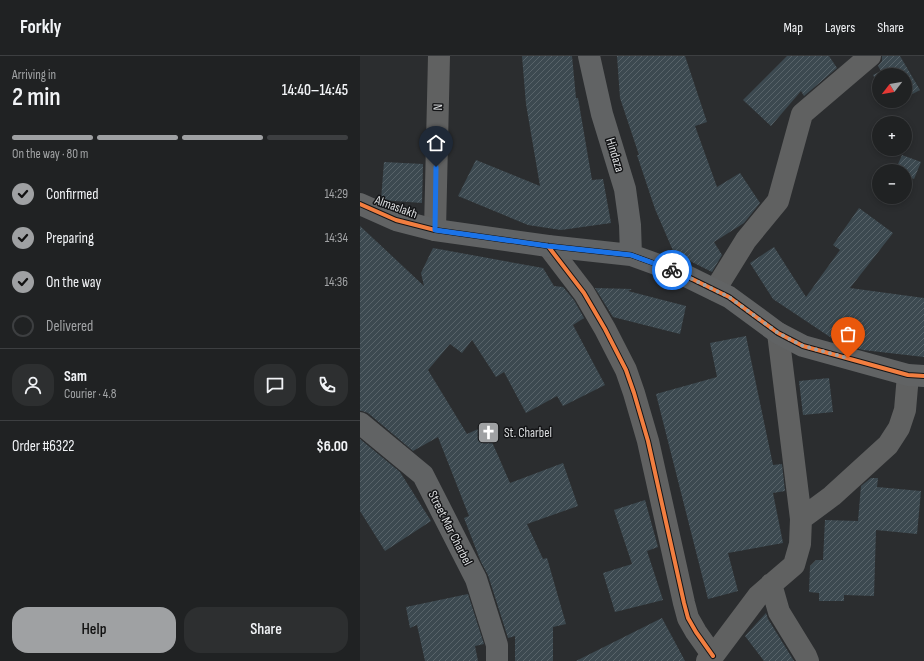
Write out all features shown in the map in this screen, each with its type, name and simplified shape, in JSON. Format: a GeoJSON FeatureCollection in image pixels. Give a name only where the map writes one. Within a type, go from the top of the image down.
{"type":"FeatureCollection","features":[{"type":"Feature","properties":{"kind":"street","name":"N"},"geometry":{"type":"LineString","coordinates":[[435,230],[439,56]]}},
{"type":"Feature","properties":{"kind":"street","name":"Hindaza"},"geometry":{"type":"LineString","coordinates":[[589,56],[602,114],[625,189],[630,225],[631,255]]}},
{"type":"Feature","properties":{"kind":"street"},"geometry":{"type":"LineString","coordinates":[[715,290],[746,240],[778,201],[802,114],[870,56]]}},
{"type":"Feature","properties":{"kind":"street","name":"Almaslakh"},"geometry":{"type":"LineString","coordinates":[[360,204],[396,220],[435,230],[548,246],[631,255],[678,272],[729,297],[778,333],[803,346],[916,376]]}},
{"type":"Feature","properties":{"kind":"street"},"geometry":{"type":"LineString","coordinates":[[548,246],[584,293],[626,370],[648,441],[688,618],[710,658],[758,596],[794,565],[800,544],[801,519],[778,333]]}},
{"type":"Feature","properties":{"kind":"street"},"geometry":{"type":"LineString","coordinates":[[801,519],[832,496],[888,445],[899,428],[916,376]]}},
{"type":"Feature","properties":{"kind":"street","name":"Street Mar Charbel"},"geometry":{"type":"LineString","coordinates":[[360,423],[423,475],[476,579],[497,645],[498,661]]}},
{"type":"Feature","properties":{"kind":"street"},"geometry":{"type":"LineString","coordinates":[[771,584],[779,612],[808,661]]}},
{"type":"Feature","properties":{"kind":"building"},"geometry":{"type":"Polygon","coordinates":[[[522,56],[572,56],[576,98],[578,98],[592,180],[603,179],[611,223],[561,230],[528,225],[458,196],[476,160],[540,186],[526,104],[522,56]]]}},
{"type":"Feature","properties":{"kind":"building"},"geometry":{"type":"Polygon","coordinates":[[[617,56],[685,56],[707,122],[695,126],[717,187],[740,173],[760,203],[744,223],[714,242],[722,255],[712,272],[674,253],[655,209],[620,98],[617,56]]]}},
{"type":"Feature","properties":{"kind":"building"},"geometry":{"type":"Polygon","coordinates":[[[787,56],[829,56],[837,68],[804,96],[801,91],[771,126],[743,100],[787,56]]]}},
{"type":"Feature","properties":{"kind":"building"},"geometry":{"type":"Polygon","coordinates":[[[882,56],[900,56],[907,68],[879,68],[878,66],[882,61],[882,56]]]}},
{"type":"Feature","properties":{"kind":"building"},"geometry":{"type":"Polygon","coordinates":[[[912,76],[920,90],[912,94],[912,76]]]}},
{"type":"Feature","properties":{"kind":"building"},"geometry":{"type":"Polygon","coordinates":[[[902,156],[921,162],[914,179],[912,178],[912,164],[898,164],[902,156]]]}},
{"type":"Feature","properties":{"kind":"building"},"geometry":{"type":"Polygon","coordinates":[[[384,162],[423,164],[422,203],[381,200],[384,162]]]}},
{"type":"Feature","properties":{"kind":"building"},"geometry":{"type":"Polygon","coordinates":[[[859,208],[893,233],[850,288],[924,298],[924,357],[863,350],[839,343],[773,299],[750,263],[774,247],[806,297],[840,250],[833,245],[859,208]]]}},
{"type":"Feature","properties":{"kind":"building"},"geometry":{"type":"Polygon","coordinates":[[[360,226],[424,286],[421,273],[433,248],[543,268],[554,286],[563,287],[574,300],[584,318],[573,325],[605,385],[563,406],[557,396],[526,413],[504,372],[496,377],[472,340],[462,353],[450,344],[428,370],[467,434],[485,426],[510,483],[563,463],[578,506],[527,524],[543,559],[547,558],[566,624],[553,627],[553,661],[515,661],[515,636],[508,638],[488,575],[481,562],[464,518],[469,516],[438,437],[413,451],[368,413],[360,411],[360,226]]]}},
{"type":"Feature","properties":{"kind":"building"},"geometry":{"type":"Polygon","coordinates":[[[595,288],[632,289],[628,291],[686,306],[680,334],[613,317],[595,288]]]}},
{"type":"Feature","properties":{"kind":"building"},"geometry":{"type":"Polygon","coordinates":[[[746,336],[773,465],[782,464],[785,491],[773,493],[783,543],[728,553],[738,591],[708,599],[656,394],[717,377],[710,343],[746,336]]]}},
{"type":"Feature","properties":{"kind":"building"},"geometry":{"type":"Polygon","coordinates":[[[829,378],[833,412],[803,415],[799,381],[829,378]]]}},
{"type":"Feature","properties":{"kind":"building"},"geometry":{"type":"Polygon","coordinates":[[[360,439],[400,472],[431,521],[385,551],[360,511],[360,439]]]}},
{"type":"Feature","properties":{"kind":"building"},"geometry":{"type":"Polygon","coordinates":[[[871,478],[878,478],[877,487],[921,491],[917,534],[876,530],[874,596],[844,595],[844,601],[819,601],[819,593],[809,592],[810,566],[816,560],[823,560],[825,520],[858,521],[861,486],[871,478]]]}},
{"type":"Feature","properties":{"kind":"building"},"geometry":{"type":"Polygon","coordinates":[[[645,500],[658,547],[647,551],[663,600],[615,612],[603,573],[632,564],[614,510],[645,500]]]}},
{"type":"Feature","properties":{"kind":"building"},"geometry":{"type":"Polygon","coordinates":[[[468,594],[484,644],[475,646],[478,661],[425,661],[417,625],[410,628],[406,607],[468,594]]]}},
{"type":"Feature","properties":{"kind":"building"},"geometry":{"type":"Polygon","coordinates":[[[766,613],[768,619],[794,661],[764,661],[745,636],[766,613]]]}},
{"type":"Feature","properties":{"kind":"building"},"geometry":{"type":"Polygon","coordinates":[[[662,618],[685,661],[576,661],[662,618]]]}},
{"type":"Feature","properties":{"kind":"cycle path"},"geometry":{"type":"LineString","coordinates":[[360,204],[396,220],[435,230],[548,246],[631,255],[678,272],[729,297],[778,333],[803,346],[908,375],[924,376]]}},
{"type":"Feature","properties":{"kind":"cycle path"},"geometry":{"type":"LineString","coordinates":[[548,246],[584,293],[626,370],[648,441],[688,618],[713,656]]}},
{"type":"Feature","properties":{"kind":"way so far"},"geometry":{"type":"LineString","coordinates":[[672,270],[729,297],[778,333],[803,346],[848,358]]}},
{"type":"Feature","properties":{"kind":"place","name":"St. Charbel"},"geometry":{"type":"Point","coordinates":[488,433]}},
{"type":"Feature","properties":{"kind":"route"},"geometry":{"type":"LineString","coordinates":[[436,167],[435,230],[548,246],[631,255],[672,270]]}}]}
